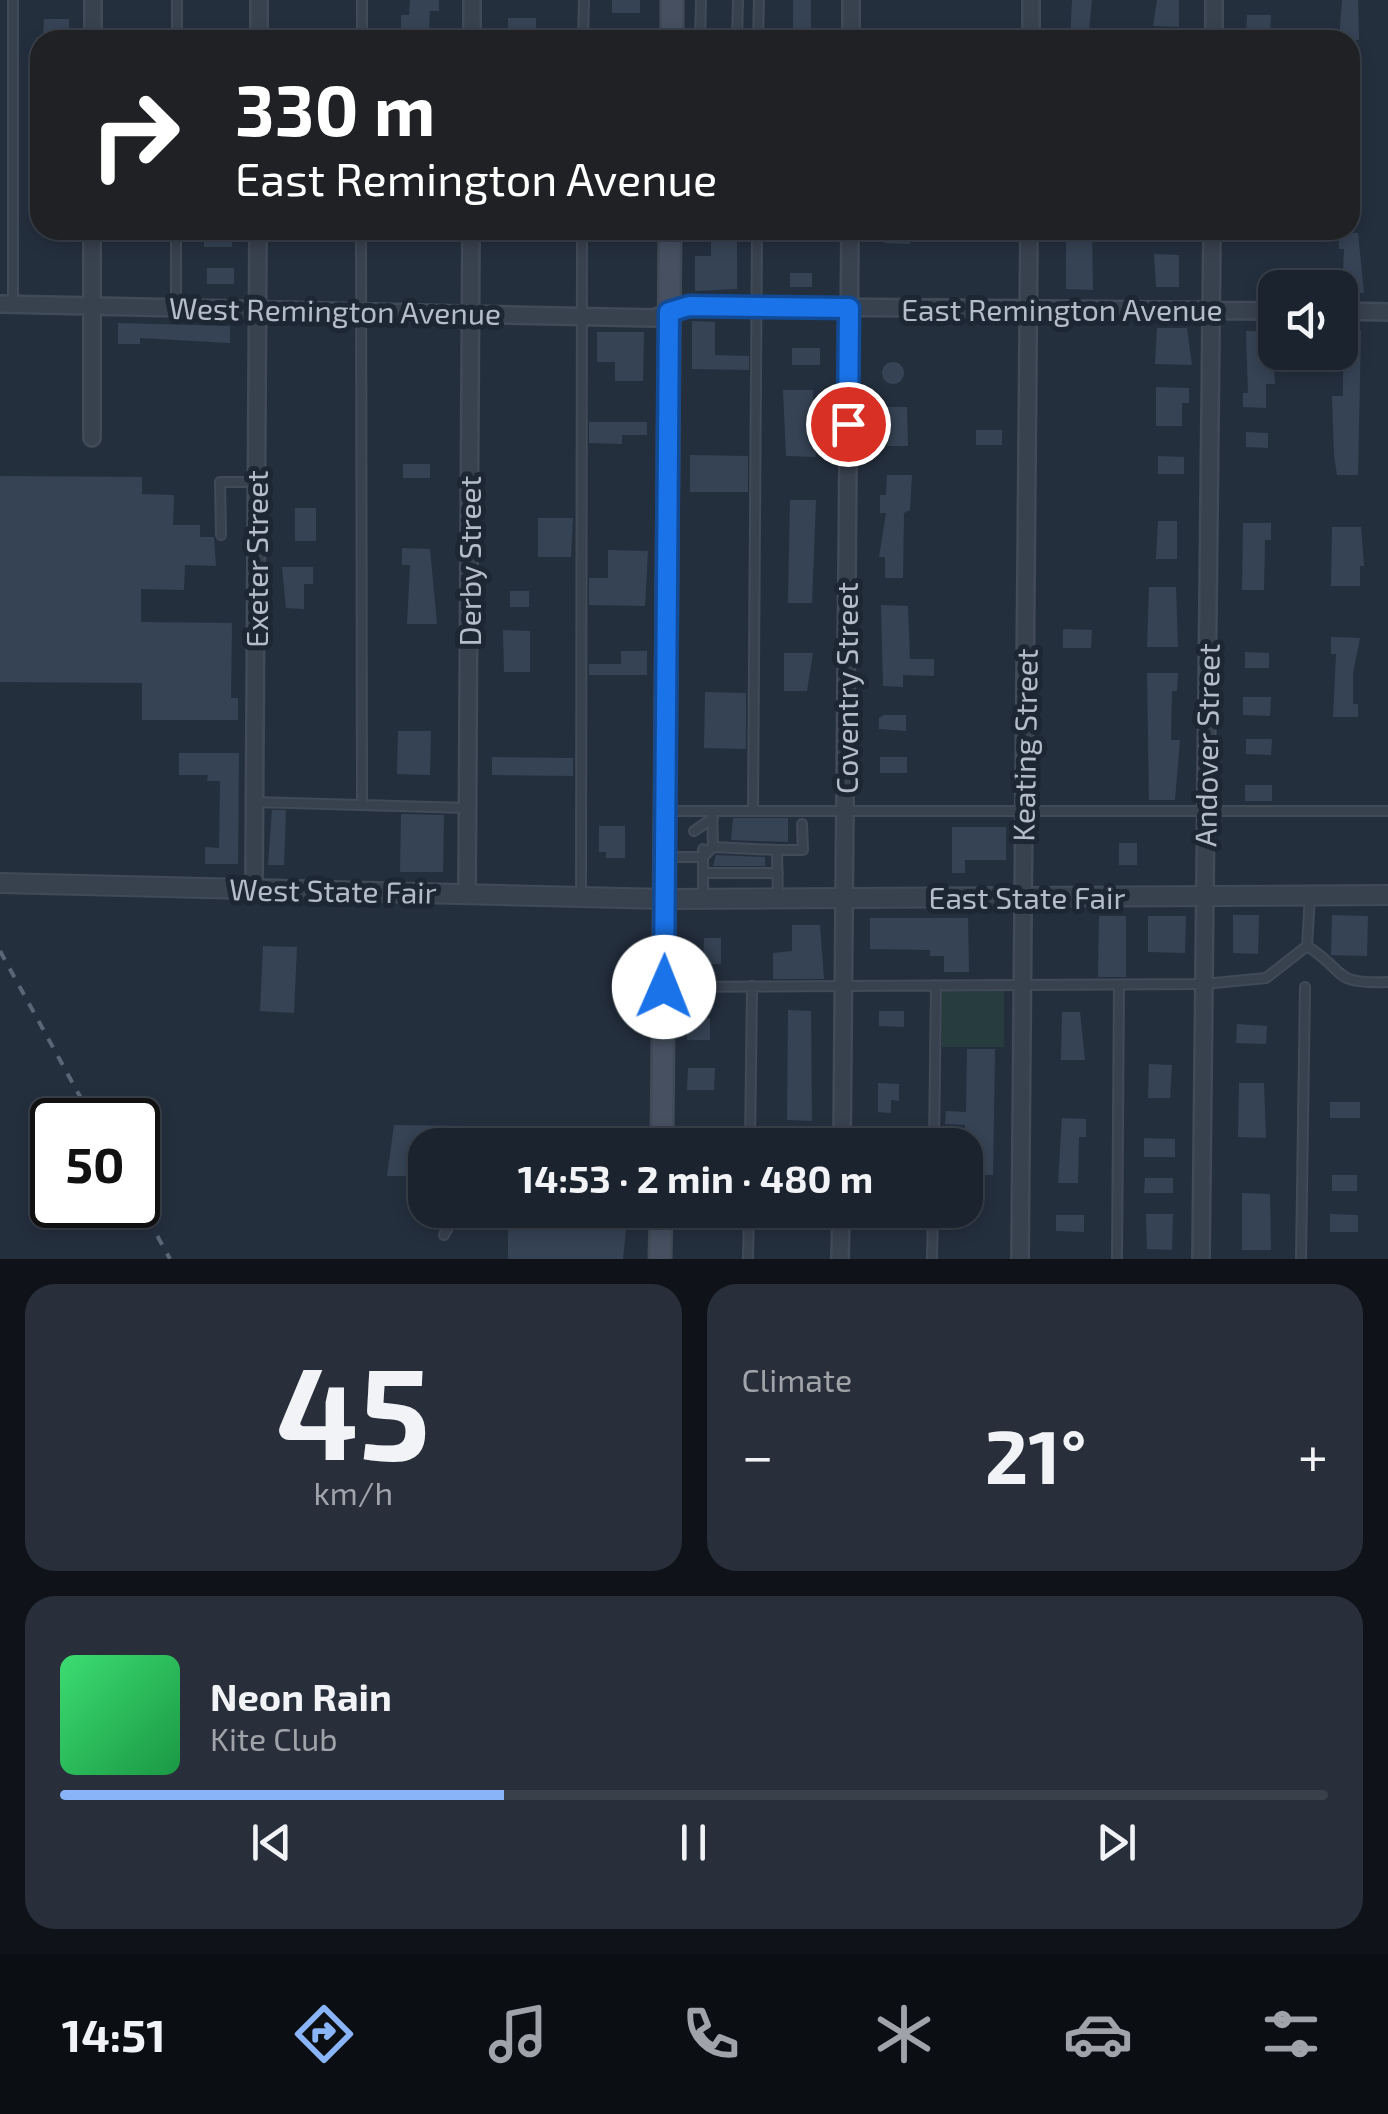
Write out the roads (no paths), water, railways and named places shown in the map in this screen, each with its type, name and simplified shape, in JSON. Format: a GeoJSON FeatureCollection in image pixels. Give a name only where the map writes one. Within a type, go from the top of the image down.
{"type":"FeatureCollection","features":[{"type":"Feature","properties":{"kind":"main road"},"geometry":{"type":"LineString","coordinates":[[672,0],[672,30]]}},
{"type":"Feature","properties":{"kind":"main road"},"geometry":{"type":"LineString","coordinates":[[662,1128],[670,240]]}},
{"type":"Feature","properties":{"kind":"main road"},"geometry":{"type":"LineString","coordinates":[[660,1259],[661,1228]]}},
{"type":"Feature","properties":{"kind":"street"},"geometry":{"type":"LineString","coordinates":[[93,0],[93,30]]}},
{"type":"Feature","properties":{"kind":"street"},"geometry":{"type":"LineString","coordinates":[[258,30],[259,0]]}},
{"type":"Feature","properties":{"kind":"street"},"geometry":{"type":"LineString","coordinates":[[472,0],[472,30]]}},
{"type":"Feature","properties":{"kind":"street"},"geometry":{"type":"LineString","coordinates":[[851,0],[851,30]]}},
{"type":"Feature","properties":{"kind":"street"},"geometry":{"type":"LineString","coordinates":[[1031,0],[1031,30]]}},
{"type":"Feature","properties":{"kind":"street"},"geometry":{"type":"LineString","coordinates":[[1214,0],[1214,30]]}},
{"type":"Feature","properties":{"kind":"street"},"geometry":{"type":"LineString","coordinates":[[92,240],[92,438]]}},
{"type":"Feature","properties":{"kind":"street","name":"Exeter Street"},"geometry":{"type":"LineString","coordinates":[[254,889],[258,240]]}},
{"type":"Feature","properties":{"kind":"street","name":"Derby Street"},"geometry":{"type":"LineString","coordinates":[[467,893],[471,240]]}},
{"type":"Feature","properties":{"kind":"street","name":"Coventry Street"},"geometry":{"type":"LineString","coordinates":[[842,1128],[850,240]]}},
{"type":"Feature","properties":{"kind":"street","name":"Keating Street"},"geometry":{"type":"LineString","coordinates":[[1020,1259],[1029,240]]}},
{"type":"Feature","properties":{"kind":"street","name":"Andover Street"},"geometry":{"type":"LineString","coordinates":[[1201,1259],[1212,240]]}},
{"type":"Feature","properties":{"kind":"street","name":"West Remington Avenue"},"geometry":{"type":"LineString","coordinates":[[6,304],[653,318],[669,312]]}},
{"type":"Feature","properties":{"kind":"street","name":"East Remington Avenue"},"geometry":{"type":"LineString","coordinates":[[669,312],[689,306],[1258,311]]}},
{"type":"Feature","properties":{"kind":"street"},"geometry":{"type":"LineString","coordinates":[[1358,311],[1388,312]]}},
{"type":"Feature","properties":{"kind":"street","name":"West State Fair"},"geometry":{"type":"LineString","coordinates":[[0,884],[665,898]]}},
{"type":"Feature","properties":{"kind":"street","name":"East State Fair"},"geometry":{"type":"LineString","coordinates":[[665,898],[1388,895]]}},
{"type":"Feature","properties":{"kind":"street"},"geometry":{"type":"LineString","coordinates":[[840,1259],[841,1228]]}},
{"type":"Feature","properties":{"kind":"lane"},"geometry":{"type":"LineString","coordinates":[[6,304],[13,0]]}},
{"type":"Feature","properties":{"kind":"lane"},"geometry":{"type":"LineString","coordinates":[[177,30],[178,0]]}},
{"type":"Feature","properties":{"kind":"lane"},"geometry":{"type":"LineString","coordinates":[[362,0],[362,30]]}},
{"type":"Feature","properties":{"kind":"lane"},"geometry":{"type":"LineString","coordinates":[[584,0],[584,30]]}},
{"type":"Feature","properties":{"kind":"lane"},"geometry":{"type":"LineString","coordinates":[[700,30],[701,0]]}},
{"type":"Feature","properties":{"kind":"lane"},"geometry":{"type":"LineString","coordinates":[[737,30],[738,0]]}},
{"type":"Feature","properties":{"kind":"lane"},"geometry":{"type":"LineString","coordinates":[[758,30],[759,0]]}},
{"type":"Feature","properties":{"kind":"lane"},"geometry":{"type":"LineString","coordinates":[[176,240],[176,307]]}},
{"type":"Feature","properties":{"kind":"lane"},"geometry":{"type":"LineString","coordinates":[[360,240],[362,805]]}},
{"type":"Feature","properties":{"kind":"lane"},"geometry":{"type":"LineString","coordinates":[[581,897],[582,240]]}},
{"type":"Feature","properties":{"kind":"lane"},"geometry":{"type":"LineString","coordinates":[[754,811],[756,240]]}},
{"type":"Feature","properties":{"kind":"lane"},"geometry":{"type":"LineString","coordinates":[[220,535],[220,482],[256,482]]}},
{"type":"Feature","properties":{"kind":"lane"},"geometry":{"type":"LineString","coordinates":[[254,802],[468,808]]}},
{"type":"Feature","properties":{"kind":"lane"},"geometry":{"type":"LineString","coordinates":[[666,811],[713,815],[754,811],[1388,810]]}},
{"type":"Feature","properties":{"kind":"lane"},"geometry":{"type":"LineString","coordinates":[[700,829],[713,815]]}},
{"type":"Feature","properties":{"kind":"lane"},"geometry":{"type":"LineString","coordinates":[[703,898],[702,852],[713,815]]}},
{"type":"Feature","properties":{"kind":"lane"},"geometry":{"type":"LineString","coordinates":[[666,858],[730,848],[803,850],[802,824]]}},
{"type":"Feature","properties":{"kind":"lane"},"geometry":{"type":"LineString","coordinates":[[777,850],[778,898]]}},
{"type":"Feature","properties":{"kind":"lane"},"geometry":{"type":"LineString","coordinates":[[703,873],[778,873]]}},
{"type":"Feature","properties":{"kind":"lane"},"geometry":{"type":"LineString","coordinates":[[664,987],[1204,984],[1266,978],[1306,946],[1310,895]]}},
{"type":"Feature","properties":{"kind":"lane"},"geometry":{"type":"LineString","coordinates":[[1306,946],[1340,978],[1355,983],[1388,982]]}},
{"type":"Feature","properties":{"kind":"lane"},"geometry":{"type":"LineString","coordinates":[[934,1128],[936,984]]}},
{"type":"Feature","properties":{"kind":"lane"},"geometry":{"type":"LineString","coordinates":[[1116,1259],[1119,984]]}},
{"type":"Feature","properties":{"kind":"lane"},"geometry":{"type":"LineString","coordinates":[[750,1128],[752,986]]}},
{"type":"Feature","properties":{"kind":"lane"},"geometry":{"type":"LineString","coordinates":[[1301,1259],[1305,987]]}},
{"type":"Feature","properties":{"kind":"lane"},"geometry":{"type":"LineString","coordinates":[[444,1235],[448,1228]]}},
{"type":"Feature","properties":{"kind":"lane"},"geometry":{"type":"LineString","coordinates":[[748,1259],[749,1228]]}},
{"type":"Feature","properties":{"kind":"lane"},"geometry":{"type":"LineString","coordinates":[[932,1259],[933,1228]]}},
{"type":"Feature","properties":{"kind":"railway"},"geometry":{"type":"LineString","coordinates":[[0,951],[81,1098]]}},
{"type":"Feature","properties":{"kind":"railway"},"geometry":{"type":"LineString","coordinates":[[153,1228],[170,1259]]}}]}
